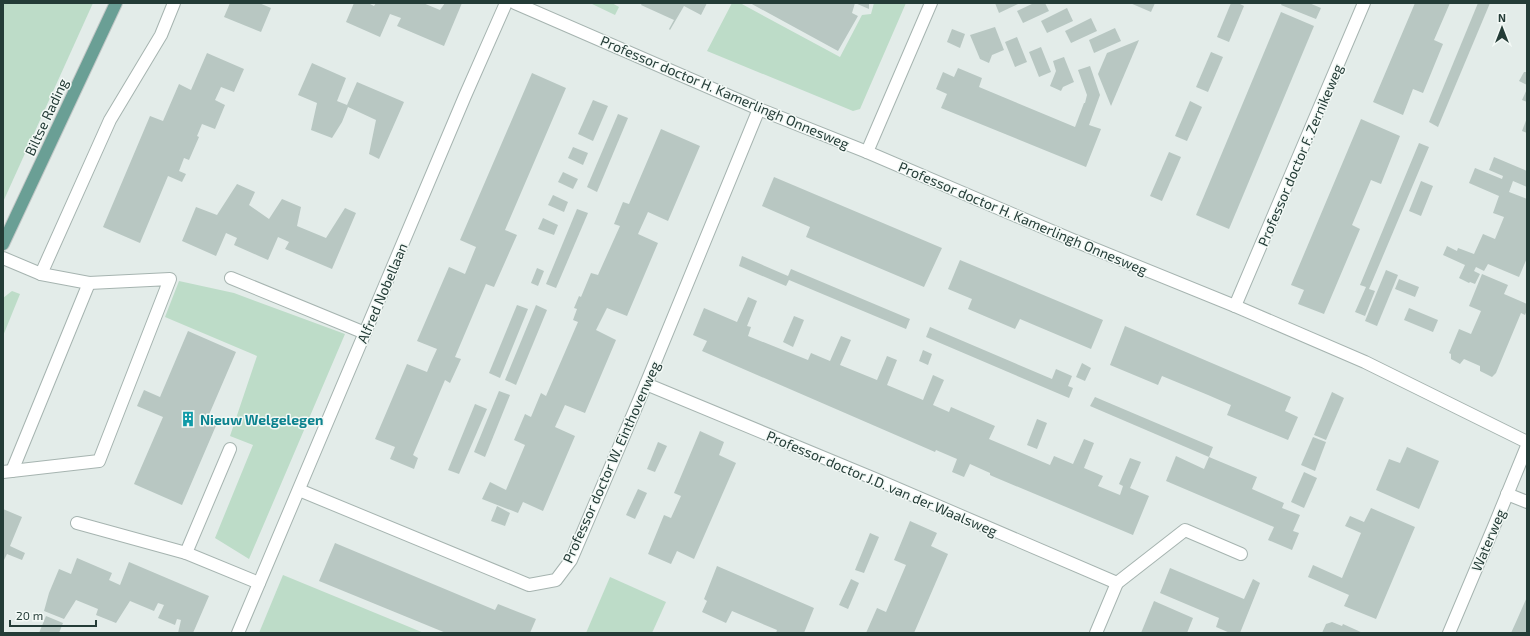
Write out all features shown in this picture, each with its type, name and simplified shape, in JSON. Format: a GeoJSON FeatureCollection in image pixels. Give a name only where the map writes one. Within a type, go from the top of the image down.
{"type":"FeatureCollection","features":[{"type":"Feature","properties":{"kind":"main road","name":"Biltse Rading"},"geometry":{"type":"LineString","coordinates":[[3,244],[116,3]]}},
{"type":"Feature","properties":{"kind":"street"},"geometry":{"type":"LineString","coordinates":[[42,274],[110,120],[161,35],[174,3]]}},
{"type":"Feature","properties":{"kind":"street","name":"Alfred Nobellaan"},"geometry":{"type":"LineString","coordinates":[[238,633],[506,3]]}},
{"type":"Feature","properties":{"kind":"street","name":"Professor doctor H. Kamerlingh Onnesweg"},"geometry":{"type":"LineString","coordinates":[[515,3],[759,109],[867,152],[1082,244],[1235,306],[1365,362],[1527,442]]}},
{"type":"Feature","properties":{"kind":"street"},"geometry":{"type":"LineString","coordinates":[[867,152],[931,3]]}},
{"type":"Feature","properties":{"kind":"street","name":"Professor doctor F. Zernikeweg"},"geometry":{"type":"LineString","coordinates":[[1235,306],[1364,3]]}},
{"type":"Feature","properties":{"kind":"street","name":"Professor doctor W. Einthovenweg"},"geometry":{"type":"LineString","coordinates":[[299,490],[529,584],[556,580],[572,560],[759,109]]}},
{"type":"Feature","properties":{"kind":"street"},"geometry":{"type":"LineString","coordinates":[[3,258],[42,274],[89,283],[170,279],[99,460],[8,472]]}},
{"type":"Feature","properties":{"kind":"street"},"geometry":{"type":"LineString","coordinates":[[231,278],[365,333]]}},
{"type":"Feature","properties":{"kind":"street"},"geometry":{"type":"LineString","coordinates":[[8,472],[89,283]]}},
{"type":"Feature","properties":{"kind":"street","name":"Professor doctor J.D. van der Waalsweg"},"geometry":{"type":"LineString","coordinates":[[646,384],[875,479],[1117,583]]}},
{"type":"Feature","properties":{"kind":"street","name":"Waterweg"},"geometry":{"type":"LineString","coordinates":[[1449,633],[1527,446]]}},
{"type":"Feature","properties":{"kind":"street"},"geometry":{"type":"LineString","coordinates":[[186,553],[230,449]]}},
{"type":"Feature","properties":{"kind":"street"},"geometry":{"type":"LineString","coordinates":[[1508,494],[1527,502]]}},
{"type":"Feature","properties":{"kind":"street"},"geometry":{"type":"LineString","coordinates":[[77,523],[186,553],[259,583]]}},
{"type":"Feature","properties":{"kind":"street"},"geometry":{"type":"LineString","coordinates":[[1096,633],[1117,583],[1185,530],[1242,554]]}},
{"type":"Feature","properties":{"kind":"green space"},"geometry":{"type":"Polygon","coordinates":[[[93,3],[3,202],[3,4],[93,3]]]}},
{"type":"Feature","properties":{"kind":"green space"},"geometry":{"type":"Polygon","coordinates":[[[590,3],[612,3],[619,7],[615,15],[590,3]]]}},
{"type":"Feature","properties":{"kind":"green space"},"geometry":{"type":"Polygon","coordinates":[[[732,3],[740,3],[840,57],[862,15],[871,14],[874,3],[906,3],[860,109],[853,111],[707,51],[732,3]]]}},
{"type":"Feature","properties":{"kind":"green space"},"geometry":{"type":"Polygon","coordinates":[[[179,281],[234,293],[345,334],[249,559],[215,538],[253,445],[230,436],[257,356],[165,317],[179,281]]]}},
{"type":"Feature","properties":{"kind":"green space"},"geometry":{"type":"Polygon","coordinates":[[[12,291],[20,294],[3,336],[3,298],[12,291]]]}},
{"type":"Feature","properties":{"kind":"green space"},"geometry":{"type":"Polygon","coordinates":[[[283,575],[424,633],[259,633],[283,575]]]}},
{"type":"Feature","properties":{"kind":"green space"},"geometry":{"type":"Polygon","coordinates":[[[610,577],[666,602],[652,633],[586,633],[610,577]]]}},
{"type":"Feature","properties":{"kind":"building"},"geometry":{"type":"Polygon","coordinates":[[[230,3],[259,3],[271,8],[261,32],[224,17],[230,3]]]}},
{"type":"Feature","properties":{"kind":"building"},"geometry":{"type":"Polygon","coordinates":[[[354,3],[368,3],[374,6],[376,3],[423,3],[440,10],[445,3],[462,3],[444,46],[397,26],[401,18],[390,14],[380,37],[346,22],[354,3]]]}},
{"type":"Feature","properties":{"kind":"building"},"geometry":{"type":"Polygon","coordinates":[[[642,3],[707,3],[701,15],[684,6],[670,30],[669,29],[674,20],[641,5],[642,3]]]}},
{"type":"Feature","properties":{"kind":"building"},"geometry":{"type":"Polygon","coordinates":[[[750,3],[855,3],[852,13],[858,16],[838,51],[750,3]]]}},
{"type":"Feature","properties":{"kind":"building"},"geometry":{"type":"Polygon","coordinates":[[[855,3],[869,3],[869,9],[855,3]]]}},
{"type":"Feature","properties":{"kind":"building"},"geometry":{"type":"Polygon","coordinates":[[[995,3],[1020,3],[999,13],[995,3]]]}},
{"type":"Feature","properties":{"kind":"building"},"geometry":{"type":"Polygon","coordinates":[[[1034,3],[1045,3],[1049,11],[1023,23],[1017,11],[1034,3]]]}},
{"type":"Feature","properties":{"kind":"building"},"geometry":{"type":"Polygon","coordinates":[[[1130,3],[1155,3],[1151,12],[1130,3]]]}},
{"type":"Feature","properties":{"kind":"building"},"geometry":{"type":"Polygon","coordinates":[[[1231,3],[1238,3],[1244,6],[1229,42],[1217,37],[1231,3]]]}},
{"type":"Feature","properties":{"kind":"building"},"geometry":{"type":"Polygon","coordinates":[[[1282,3],[1309,3],[1321,8],[1316,19],[1281,5],[1282,3]]]}},
{"type":"Feature","properties":{"kind":"building"},"geometry":{"type":"Polygon","coordinates":[[[1415,3],[1450,3],[1434,40],[1443,44],[1423,93],[1413,89],[1403,115],[1373,102],[1415,3]]]}},
{"type":"Feature","properties":{"kind":"building"},"geometry":{"type":"Polygon","coordinates":[[[1478,3],[1490,3],[1438,127],[1429,122],[1478,3]]]}},
{"type":"Feature","properties":{"kind":"building"},"geometry":{"type":"Polygon","coordinates":[[[1067,8],[1073,21],[1047,33],[1041,21],[1067,8]]]}},
{"type":"Feature","properties":{"kind":"building"},"geometry":{"type":"Polygon","coordinates":[[[1281,12],[1314,26],[1229,229],[1196,215],[1281,12]]]}},
{"type":"Feature","properties":{"kind":"building"},"geometry":{"type":"Polygon","coordinates":[[[1091,18],[1097,31],[1071,43],[1065,31],[1091,18]]]}},
{"type":"Feature","properties":{"kind":"building"},"geometry":{"type":"Polygon","coordinates":[[[995,27],[1004,50],[992,55],[989,63],[980,59],[970,35],[995,27]]]}},
{"type":"Feature","properties":{"kind":"building"},"geometry":{"type":"Polygon","coordinates":[[[1115,28],[1121,41],[1094,53],[1089,40],[1115,28]]]}},
{"type":"Feature","properties":{"kind":"building"},"geometry":{"type":"Polygon","coordinates":[[[952,29],[965,34],[960,48],[947,42],[952,29]]]}},
{"type":"Feature","properties":{"kind":"building"},"geometry":{"type":"Polygon","coordinates":[[[1017,37],[1027,62],[1015,67],[1005,42],[1017,37]]]}},
{"type":"Feature","properties":{"kind":"building"},"geometry":{"type":"Polygon","coordinates":[[[1139,40],[1111,106],[1098,74],[1107,53],[1139,40]]]}},
{"type":"Feature","properties":{"kind":"building"},"geometry":{"type":"Polygon","coordinates":[[[1041,47],[1051,72],[1039,77],[1029,52],[1041,47]]]}},
{"type":"Feature","properties":{"kind":"building"},"geometry":{"type":"Polygon","coordinates":[[[1211,52],[1223,57],[1208,92],[1196,87],[1211,52]]]}},
{"type":"Feature","properties":{"kind":"building"},"geometry":{"type":"Polygon","coordinates":[[[207,53],[244,69],[234,92],[221,87],[215,100],[225,105],[215,129],[202,124],[197,136],[199,137],[189,160],[184,158],[179,171],[186,174],[182,182],[168,176],[140,243],[103,227],[150,116],[163,121],[179,84],[191,90],[207,53]]]}},
{"type":"Feature","properties":{"kind":"building"},"geometry":{"type":"Polygon","coordinates":[[[1064,57],[1074,82],[1063,87],[1061,91],[1050,86],[1056,71],[1053,61],[1064,57]]]}},
{"type":"Feature","properties":{"kind":"building"},"geometry":{"type":"Polygon","coordinates":[[[312,63],[346,78],[337,101],[347,105],[357,82],[404,102],[379,159],[369,154],[376,120],[348,107],[342,122],[332,138],[311,130],[317,103],[298,95],[312,63]]]}},
{"type":"Feature","properties":{"kind":"building"},"geometry":{"type":"Polygon","coordinates":[[[1090,66],[1100,95],[1089,125],[1101,129],[1086,167],[941,108],[947,94],[936,89],[943,72],[954,77],[958,68],[982,78],[979,87],[1075,127],[1087,95],[1078,70],[1090,66]]]}},
{"type":"Feature","properties":{"kind":"building"},"geometry":{"type":"Polygon","coordinates":[[[1524,72],[1527,72],[1527,85],[1519,81],[1524,72]]]}},
{"type":"Feature","properties":{"kind":"building"},"geometry":{"type":"Polygon","coordinates":[[[532,73],[566,88],[505,230],[517,235],[494,287],[486,284],[455,357],[461,359],[450,383],[445,380],[413,455],[418,458],[414,469],[390,459],[395,447],[375,439],[407,364],[427,372],[437,349],[417,341],[449,267],[465,274],[476,247],[460,240],[532,73]]]}},
{"type":"Feature","properties":{"kind":"building"},"geometry":{"type":"Polygon","coordinates":[[[1527,89],[1527,102],[1522,100],[1527,89]]]}},
{"type":"Feature","properties":{"kind":"building"},"geometry":{"type":"Polygon","coordinates":[[[593,100],[608,106],[593,141],[578,134],[593,100]]]}},
{"type":"Feature","properties":{"kind":"building"},"geometry":{"type":"Polygon","coordinates":[[[1190,101],[1202,107],[1187,141],[1175,136],[1190,101]]]}},
{"type":"Feature","properties":{"kind":"building"},"geometry":{"type":"Polygon","coordinates":[[[618,114],[628,118],[597,192],[587,187],[618,114]]]}},
{"type":"Feature","properties":{"kind":"building"},"geometry":{"type":"Polygon","coordinates":[[[1527,118],[1527,133],[1522,131],[1527,118]]]}},
{"type":"Feature","properties":{"kind":"building"},"geometry":{"type":"Polygon","coordinates":[[[1361,119],[1400,136],[1381,184],[1371,180],[1352,225],[1360,229],[1324,314],[1298,304],[1304,290],[1291,285],[1361,119]]]}},
{"type":"Feature","properties":{"kind":"building"},"geometry":{"type":"Polygon","coordinates":[[[661,129],[700,146],[668,221],[648,212],[638,234],[658,243],[627,316],[607,308],[596,330],[616,340],[585,413],[565,405],[555,427],[575,436],[543,511],[523,502],[518,513],[482,499],[490,482],[506,490],[525,445],[514,440],[525,414],[531,417],[541,393],[546,396],[578,322],[573,320],[577,309],[574,308],[579,296],[581,297],[591,273],[598,275],[620,226],[614,224],[623,202],[629,204],[661,129]]]}},
{"type":"Feature","properties":{"kind":"building"},"geometry":{"type":"Polygon","coordinates":[[[1419,143],[1429,147],[1369,289],[1375,291],[1365,316],[1355,312],[1366,287],[1360,285],[1419,143]]]}},
{"type":"Feature","properties":{"kind":"building"},"geometry":{"type":"Polygon","coordinates":[[[573,147],[588,153],[583,165],[568,158],[573,147]]]}},
{"type":"Feature","properties":{"kind":"building"},"geometry":{"type":"Polygon","coordinates":[[[1169,152],[1181,157],[1162,201],[1150,196],[1169,152]]]}},
{"type":"Feature","properties":{"kind":"building"},"geometry":{"type":"Polygon","coordinates":[[[1494,157],[1527,171],[1527,187],[1513,181],[1509,192],[1527,199],[1527,258],[1519,277],[1488,264],[1484,271],[1476,267],[1474,271],[1480,274],[1475,284],[1469,283],[1459,278],[1465,265],[1443,255],[1447,246],[1457,251],[1458,248],[1474,254],[1483,234],[1495,239],[1504,217],[1493,213],[1499,196],[1469,183],[1475,168],[1502,179],[1503,176],[1489,170],[1494,157]]]}},
{"type":"Feature","properties":{"kind":"building"},"geometry":{"type":"Polygon","coordinates":[[[563,172],[578,179],[573,189],[558,182],[563,172]]]}},
{"type":"Feature","properties":{"kind":"building"},"geometry":{"type":"Polygon","coordinates":[[[774,177],[942,248],[924,287],[806,237],[810,227],[762,206],[774,177]]]}},
{"type":"Feature","properties":{"kind":"building"},"geometry":{"type":"Polygon","coordinates":[[[1421,181],[1433,186],[1421,216],[1409,211],[1421,181]]]}},
{"type":"Feature","properties":{"kind":"building"},"geometry":{"type":"Polygon","coordinates":[[[237,184],[255,192],[249,205],[269,219],[282,199],[301,207],[297,226],[326,238],[345,208],[356,213],[332,269],[285,249],[289,242],[278,237],[268,260],[234,245],[237,238],[226,233],[216,256],[182,241],[196,207],[217,215],[237,184]]]}},
{"type":"Feature","properties":{"kind":"building"},"geometry":{"type":"Polygon","coordinates":[[[553,195],[568,202],[564,212],[548,205],[553,195]]]}},
{"type":"Feature","properties":{"kind":"building"},"geometry":{"type":"Polygon","coordinates":[[[577,209],[588,213],[556,288],[546,284],[577,209]]]}},
{"type":"Feature","properties":{"kind":"building"},"geometry":{"type":"Polygon","coordinates":[[[543,218],[558,225],[554,235],[538,229],[543,218]]]}},
{"type":"Feature","properties":{"kind":"building"},"geometry":{"type":"Polygon","coordinates":[[[742,256],[788,276],[791,269],[910,319],[906,329],[789,280],[786,286],[739,266],[742,256]]]}},
{"type":"Feature","properties":{"kind":"building"},"geometry":{"type":"Polygon","coordinates":[[[960,260],[1103,320],[1091,349],[1020,319],[1015,329],[968,309],[972,299],[948,289],[960,260]]]}},
{"type":"Feature","properties":{"kind":"building"},"geometry":{"type":"Polygon","coordinates":[[[537,268],[544,271],[538,286],[531,283],[537,268]]]}},
{"type":"Feature","properties":{"kind":"building"},"geometry":{"type":"Polygon","coordinates":[[[1386,270],[1398,275],[1377,326],[1365,321],[1386,270]]]}},
{"type":"Feature","properties":{"kind":"building"},"geometry":{"type":"Polygon","coordinates":[[[1482,274],[1508,285],[1504,294],[1527,304],[1525,315],[1521,313],[1496,373],[1492,377],[1480,371],[1480,366],[1464,359],[1460,364],[1451,359],[1451,354],[1449,353],[1459,329],[1471,334],[1481,311],[1469,306],[1482,274]]]}},
{"type":"Feature","properties":{"kind":"building"},"geometry":{"type":"Polygon","coordinates":[[[1399,279],[1419,287],[1415,297],[1395,289],[1399,279]]]}},
{"type":"Feature","properties":{"kind":"building"},"geometry":{"type":"Polygon","coordinates":[[[748,297],[757,301],[747,326],[751,327],[748,336],[808,360],[811,353],[830,361],[841,336],[851,340],[840,365],[877,380],[887,356],[897,360],[887,385],[923,400],[933,375],[944,380],[933,405],[949,412],[951,407],[995,426],[989,439],[1050,465],[1054,456],[1073,464],[1084,439],[1094,443],[1084,468],[1103,476],[1098,486],[1120,495],[1123,486],[1119,484],[1130,458],[1141,462],[1130,488],[1149,496],[1133,535],[992,476],[990,473],[970,464],[964,477],[952,472],[957,459],[936,450],[935,452],[702,351],[707,341],[693,335],[704,308],[737,322],[748,297]]]}},
{"type":"Feature","properties":{"kind":"building"},"geometry":{"type":"Polygon","coordinates":[[[517,305],[528,309],[500,378],[489,373],[517,305]]]}},
{"type":"Feature","properties":{"kind":"building"},"geometry":{"type":"Polygon","coordinates":[[[536,305],[547,310],[516,385],[505,380],[536,305]]]}},
{"type":"Feature","properties":{"kind":"building"},"geometry":{"type":"Polygon","coordinates":[[[1409,308],[1438,320],[1433,332],[1404,320],[1409,308]]]}},
{"type":"Feature","properties":{"kind":"building"},"geometry":{"type":"Polygon","coordinates":[[[794,316],[804,320],[793,347],[783,342],[794,316]]]}},
{"type":"Feature","properties":{"kind":"building"},"geometry":{"type":"Polygon","coordinates":[[[1125,326],[1291,397],[1285,411],[1298,417],[1288,440],[1227,415],[1231,405],[1208,395],[1162,376],[1158,385],[1110,365],[1125,326]]]}},
{"type":"Feature","properties":{"kind":"building"},"geometry":{"type":"Polygon","coordinates":[[[930,327],[1052,379],[1056,369],[1072,376],[1068,386],[1073,388],[1069,398],[926,337],[930,327]]]}},
{"type":"Feature","properties":{"kind":"building","name":"Nieuw Welgelegen"},"geometry":{"type":"Polygon","coordinates":[[[188,331],[236,352],[208,417],[218,421],[182,505],[134,484],[163,417],[137,406],[144,390],[160,397],[188,331]]]}},
{"type":"Feature","properties":{"kind":"building"},"geometry":{"type":"Polygon","coordinates":[[[923,350],[932,354],[928,365],[919,361],[923,350]]]}},
{"type":"Feature","properties":{"kind":"building"},"geometry":{"type":"Polygon","coordinates":[[[1082,363],[1091,368],[1085,381],[1076,377],[1082,363]]]}},
{"type":"Feature","properties":{"kind":"building"},"geometry":{"type":"Polygon","coordinates":[[[499,391],[510,395],[485,457],[474,452],[499,391]]]}},
{"type":"Feature","properties":{"kind":"building"},"geometry":{"type":"Polygon","coordinates":[[[1332,392],[1344,398],[1326,440],[1314,435],[1332,392]]]}},
{"type":"Feature","properties":{"kind":"building"},"geometry":{"type":"Polygon","coordinates":[[[1095,397],[1213,447],[1209,457],[1090,406],[1095,397]]]}},
{"type":"Feature","properties":{"kind":"building"},"geometry":{"type":"Polygon","coordinates":[[[475,404],[487,409],[459,474],[448,470],[475,404]]]}},
{"type":"Feature","properties":{"kind":"building"},"geometry":{"type":"Polygon","coordinates":[[[1037,419],[1047,423],[1037,449],[1027,445],[1037,419]]]}},
{"type":"Feature","properties":{"kind":"building"},"geometry":{"type":"Polygon","coordinates":[[[700,431],[724,442],[719,455],[736,463],[694,559],[677,551],[671,564],[648,554],[664,515],[671,518],[681,496],[674,493],[700,431]]]}},
{"type":"Feature","properties":{"kind":"building"},"geometry":{"type":"Polygon","coordinates":[[[1313,437],[1326,442],[1315,471],[1301,465],[1313,437]]]}},
{"type":"Feature","properties":{"kind":"building"},"geometry":{"type":"Polygon","coordinates":[[[658,442],[667,446],[655,472],[647,469],[658,442]]]}},
{"type":"Feature","properties":{"kind":"building"},"geometry":{"type":"Polygon","coordinates":[[[1407,447],[1439,461],[1419,509],[1376,490],[1389,459],[1400,463],[1407,447]]]}},
{"type":"Feature","properties":{"kind":"building"},"geometry":{"type":"Polygon","coordinates":[[[1176,456],[1204,469],[1209,457],[1257,477],[1252,489],[1284,503],[1282,508],[1300,515],[1293,531],[1299,533],[1292,550],[1268,540],[1274,527],[1166,481],[1176,456]]]}},
{"type":"Feature","properties":{"kind":"building"},"geometry":{"type":"Polygon","coordinates":[[[1304,472],[1317,478],[1304,508],[1291,502],[1304,472]]]}},
{"type":"Feature","properties":{"kind":"building"},"geometry":{"type":"Polygon","coordinates":[[[638,489],[647,493],[635,519],[626,515],[638,489]]]}},
{"type":"Feature","properties":{"kind":"building"},"geometry":{"type":"Polygon","coordinates":[[[497,506],[510,513],[505,526],[491,521],[497,506]]]}},
{"type":"Feature","properties":{"kind":"building"},"geometry":{"type":"Polygon","coordinates":[[[1371,508],[1415,527],[1376,619],[1344,606],[1349,595],[1308,577],[1313,565],[1342,578],[1361,533],[1345,526],[1350,516],[1364,522],[1371,508]]]}},
{"type":"Feature","properties":{"kind":"building"},"geometry":{"type":"Polygon","coordinates":[[[3,509],[22,517],[10,546],[25,553],[22,560],[7,554],[3,562],[3,509]]]}},
{"type":"Feature","properties":{"kind":"building"},"geometry":{"type":"Polygon","coordinates":[[[910,521],[937,533],[931,546],[948,554],[914,633],[866,633],[877,608],[886,612],[906,565],[894,560],[910,521]]]}},
{"type":"Feature","properties":{"kind":"building"},"geometry":{"type":"Polygon","coordinates":[[[870,533],[879,537],[864,573],[855,570],[870,533]]]}},
{"type":"Feature","properties":{"kind":"building"},"geometry":{"type":"Polygon","coordinates":[[[335,543],[495,610],[498,604],[536,619],[530,633],[446,633],[319,581],[335,543]]]}},
{"type":"Feature","properties":{"kind":"building"},"geometry":{"type":"Polygon","coordinates":[[[77,558],[112,573],[109,580],[120,585],[129,562],[209,596],[193,633],[178,633],[181,620],[177,619],[175,625],[158,618],[164,605],[158,603],[154,611],[130,601],[116,623],[96,615],[98,609],[76,600],[64,619],[44,611],[49,593],[59,569],[71,574],[77,558]]]}},
{"type":"Feature","properties":{"kind":"building"},"geometry":{"type":"Polygon","coordinates":[[[717,566],[814,608],[804,633],[776,633],[777,630],[732,611],[726,623],[702,612],[707,601],[704,599],[717,566]]]}},
{"type":"Feature","properties":{"kind":"building"},"geometry":{"type":"Polygon","coordinates":[[[1170,568],[1244,599],[1253,579],[1260,583],[1240,633],[1230,633],[1216,627],[1219,618],[1160,593],[1170,568]]]}},
{"type":"Feature","properties":{"kind":"building"},"geometry":{"type":"Polygon","coordinates":[[[851,579],[859,583],[848,609],[839,605],[851,579]]]}},
{"type":"Feature","properties":{"kind":"building"},"geometry":{"type":"Polygon","coordinates":[[[1527,597],[1527,633],[1511,633],[1516,622],[1527,597]]]}},
{"type":"Feature","properties":{"kind":"building"},"geometry":{"type":"Polygon","coordinates":[[[1154,601],[1193,618],[1187,633],[1141,633],[1154,601]]]}},
{"type":"Feature","properties":{"kind":"building"},"geometry":{"type":"Polygon","coordinates":[[[46,616],[63,623],[59,633],[39,633],[46,616]]]}},
{"type":"Feature","properties":{"kind":"building"},"geometry":{"type":"Polygon","coordinates":[[[1332,622],[1342,626],[1343,624],[1363,633],[1322,633],[1326,624],[1332,622]]]}},
{"type":"Feature","properties":{"kind":"place","name":"Nieuw Welgelegen"},"geometry":{"type":"Point","coordinates":[188,419]}}]}
